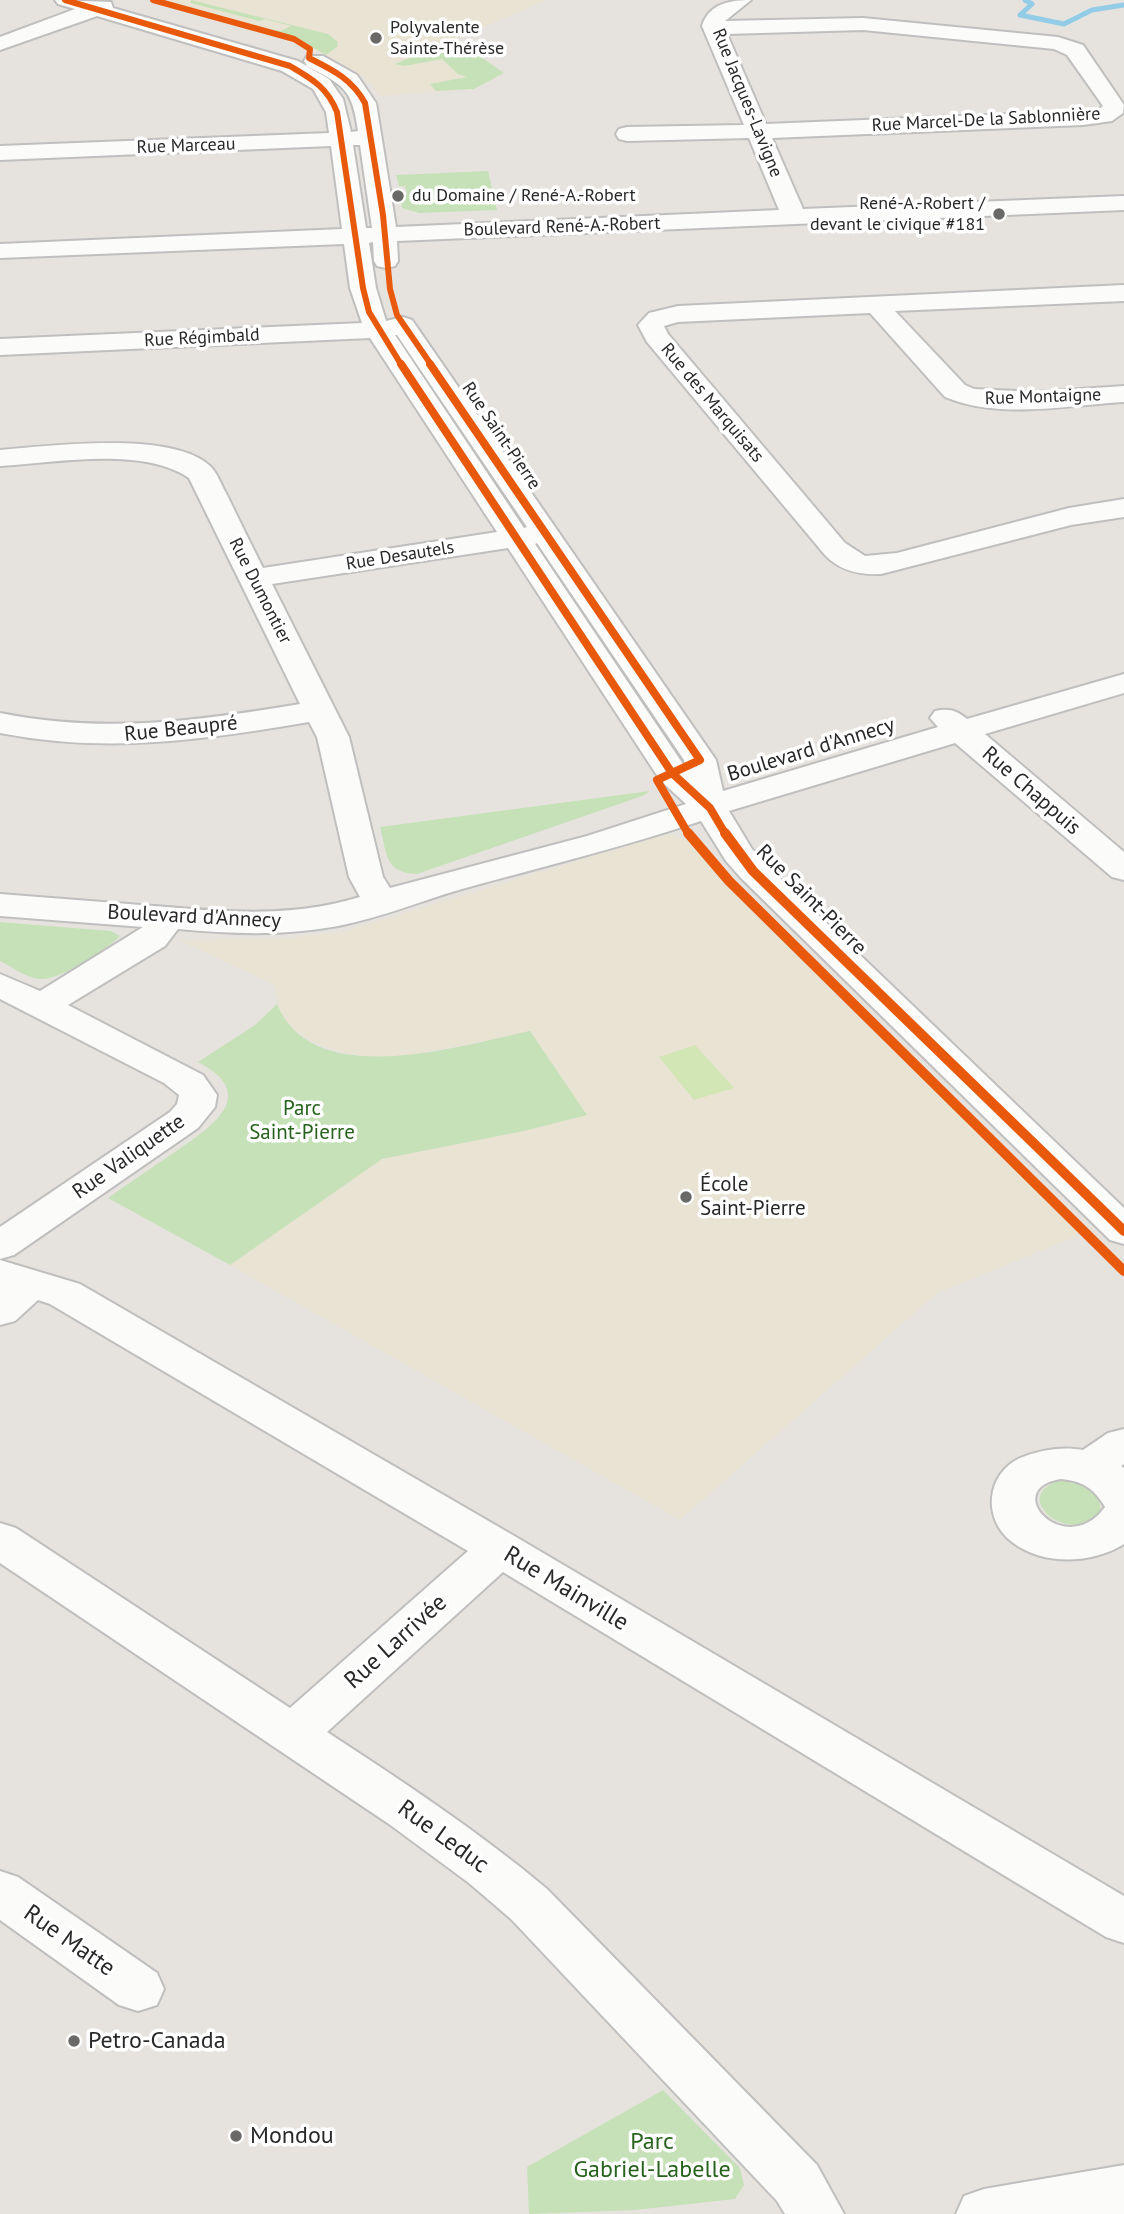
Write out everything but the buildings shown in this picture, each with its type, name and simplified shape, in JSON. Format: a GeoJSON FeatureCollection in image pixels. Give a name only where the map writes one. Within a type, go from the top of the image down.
{"type":"FeatureCollection","features":[{"type":"Feature","properties":{"kind":"street"},"geometry":{"type":"LineString","coordinates":[[65,0],[107,4]]}},
{"type":"Feature","properties":{"kind":"street","name":"Rue Jacques-Lavigne"},"geometry":{"type":"LineString","coordinates":[[741,0],[715,18],[714,28],[791,211]]}},
{"type":"Feature","properties":{"kind":"street"},"geometry":{"type":"LineString","coordinates":[[0,44],[107,4]]}},
{"type":"Feature","properties":{"kind":"street","name":"Rue Saint-Pierre"},"geometry":{"type":"LineString","coordinates":[[107,4],[282,48],[331,68],[353,84],[363,98],[371,138],[392,300],[391,328],[514,538],[672,773],[702,794],[748,867],[1124,1231]]}},
{"type":"Feature","properties":{"kind":"street","name":"Rue Saint-Pierre"},"geometry":{"type":"LineString","coordinates":[[107,4],[306,73],[321,84],[332,99],[341,139],[366,303],[391,328],[547,533],[700,760],[702,794]]}},
{"type":"Feature","properties":{"kind":"street","name":"Rue Marcel-De la Sablonnière"},"geometry":{"type":"LineString","coordinates":[[714,28],[869,24],[1058,43],[1075,50],[1115,107],[1109,114],[1093,118],[757,131]]}},
{"type":"Feature","properties":{"kind":"street"},"geometry":{"type":"LineString","coordinates":[[627,134],[757,131]]}},
{"type":"Feature","properties":{"kind":"street","name":"Rue Marceau"},"geometry":{"type":"LineString","coordinates":[[0,153],[371,138]]}},
{"type":"Feature","properties":{"kind":"street","name":"Boulevard René-A.-Robert"},"geometry":{"type":"LineString","coordinates":[[791,211],[1124,190]]}},
{"type":"Feature","properties":{"kind":"street","name":"Boulevard René-A.-Robert"},"geometry":{"type":"LineString","coordinates":[[0,237],[355,229],[791,211],[1124,203]]}},
{"type":"Feature","properties":{"kind":"street","name":"Boulevard René-A.-Robert"},"geometry":{"type":"LineString","coordinates":[[0,251],[355,229]]}},
{"type":"Feature","properties":{"kind":"street","name":"Rue des Marquisats"},"geometry":{"type":"LineString","coordinates":[[1124,293],[678,314],[658,318],[652,322],[651,328],[840,555],[854,564],[872,566],[899,562],[1080,515],[1124,508]]}},
{"type":"Feature","properties":{"kind":"street","name":"Rue Montaigne"},"geometry":{"type":"LineString","coordinates":[[878,305],[955,391],[965,397],[995,400],[1124,394]]}},
{"type":"Feature","properties":{"kind":"street","name":"Rue Régimbald"},"geometry":{"type":"LineString","coordinates":[[0,347],[391,328]]}},
{"type":"Feature","properties":{"kind":"street","name":"Rue Dumontier"},"geometry":{"type":"LineString","coordinates":[[0,458],[154,454],[197,468],[321,710],[339,754],[366,877],[381,903]]}},
{"type":"Feature","properties":{"kind":"street","name":"Rue Desautels"},"geometry":{"type":"LineString","coordinates":[[254,578],[547,533]]}},
{"type":"Feature","properties":{"kind":"street","name":"Boulevard d'Annecy"},"geometry":{"type":"LineString","coordinates":[[0,905],[247,924],[293,922],[339,915],[466,877],[580,828],[702,794],[770,787],[1124,659]]}},
{"type":"Feature","properties":{"kind":"street","name":"Boulevard d'Annecy"},"geometry":{"type":"LineString","coordinates":[[950,722],[1124,683]]}},
{"type":"Feature","properties":{"kind":"street","name":"Rue Beaupré"},"geometry":{"type":"LineString","coordinates":[[0,723],[65,732],[155,735],[321,710]]}},
{"type":"Feature","properties":{"kind":"street","name":"Rue Chappuis"},"geometry":{"type":"LineString","coordinates":[[950,722],[1124,870]]}},
{"type":"Feature","properties":{"kind":"street"},"geometry":{"type":"LineString","coordinates":[[41,1006],[152,938],[169,918]]}},
{"type":"Feature","properties":{"kind":"street","name":"Rue Valiquette"},"geometry":{"type":"LineString","coordinates":[[0,985],[177,1075],[195,1089],[198,1101],[184,1120],[0,1247]]}},
{"type":"Feature","properties":{"kind":"street","name":"Rue Mainville"},"geometry":{"type":"LineString","coordinates":[[10,1289],[65,1294],[500,1549],[1124,1922]]}},
{"type":"Feature","properties":{"kind":"street"},"geometry":{"type":"LineString","coordinates":[[1124,1501],[1115,1483],[1108,1456],[1044,1467],[1028,1474],[1017,1484],[1012,1496],[1017,1516],[1029,1529],[1045,1539],[1076,1544],[1105,1535],[1117,1526],[1124,1514]]}},
{"type":"Feature","properties":{"kind":"street","name":"Rue Leduc"},"geometry":{"type":"LineString","coordinates":[[0,1540],[438,1831],[529,1904],[797,2183],[816,2214]]}},
{"type":"Feature","properties":{"kind":"street","name":"Rue Larrivée"},"geometry":{"type":"LineString","coordinates":[[292,1734],[500,1549]]}},
{"type":"Feature","properties":{"kind":"street","name":"Rue Matte"},"geometry":{"type":"LineString","coordinates":[[0,1892],[138,1989]]}},
{"type":"Feature","properties":{"kind":"street"},"geometry":{"type":"LineString","coordinates":[[984,2214],[1124,2190]]}},
{"type":"Feature","properties":{"kind":"shaded area","name":"Polyvalente Sainte-Thérèse"},"geometry":{"type":"Polygon","coordinates":[[[158,0],[547,0],[456,39],[504,73],[474,89],[381,96],[363,76],[299,40],[158,0]]]}},
{"type":"Feature","properties":{"kind":"shaded area","name":"École Saint-Pierre"},"geometry":{"type":"Polygon","coordinates":[[[673,835],[691,842],[731,888],[1082,1234],[937,1293],[680,1520],[230,1265],[382,1159],[524,1131],[586,1115],[530,1032],[400,1057],[369,1057],[340,1052],[313,1042],[290,1026],[282,1017],[273,984],[179,940],[288,938],[345,931],[657,837],[673,835]]]}},
{"type":"Feature","properties":{"kind":"green space"},"geometry":{"type":"Polygon","coordinates":[[[191,0],[328,34],[338,42],[337,47],[326,55],[292,36],[256,27],[281,31],[291,26],[265,19],[259,21],[191,3],[191,0]]]}},
{"type":"Feature","properties":{"kind":"green space"},"geometry":{"type":"Polygon","coordinates":[[[455,39],[504,73],[474,89],[436,91],[430,84],[467,77],[458,74],[442,59],[404,66],[395,64],[455,39]]]}},
{"type":"Feature","properties":{"kind":"green space"},"geometry":{"type":"Polygon","coordinates":[[[488,171],[497,210],[419,213],[402,208],[400,195],[407,194],[405,186],[399,186],[396,175],[488,171]]]}},
{"type":"Feature","properties":{"kind":"green space"},"geometry":{"type":"Polygon","coordinates":[[[408,341],[526,517],[514,519],[395,343],[408,341]]]}},
{"type":"Feature","properties":{"kind":"green space"},"geometry":{"type":"Polygon","coordinates":[[[650,791],[417,874],[406,873],[393,866],[386,853],[380,827],[650,791]]]}},
{"type":"Feature","properties":{"kind":"green space"},"geometry":{"type":"Polygon","coordinates":[[[0,922],[111,931],[120,936],[70,970],[40,979],[0,961],[0,922]]]}},
{"type":"Feature","properties":{"kind":"green space","name":"Parc Saint-Pierre"},"geometry":{"type":"Polygon","coordinates":[[[277,1004],[295,1031],[322,1048],[355,1055],[392,1056],[430,1052],[530,1031],[587,1115],[524,1131],[382,1159],[230,1265],[108,1198],[213,1123],[223,1111],[228,1099],[226,1087],[217,1075],[198,1062],[255,1025],[277,1004]]]}},
{"type":"Feature","properties":{"kind":"green space"},"geometry":{"type":"Polygon","coordinates":[[[695,1045],[734,1088],[694,1100],[659,1057],[695,1045]]]}},
{"type":"Feature","properties":{"kind":"green space"},"geometry":{"type":"Polygon","coordinates":[[[1061,1480],[1077,1482],[1097,1496],[1099,1513],[1093,1520],[1083,1524],[1067,1524],[1046,1513],[1041,1505],[1040,1495],[1046,1487],[1061,1480]]]}},
{"type":"Feature","properties":{"kind":"green space","name":"Parc Gabriel-Labelle"},"geometry":{"type":"Polygon","coordinates":[[[663,2090],[740,2168],[744,2185],[735,2199],[635,2210],[529,2214],[527,2167],[663,2090]]]}},
{"type":"Feature","properties":{"kind":"waterway"},"geometry":{"type":"LineString","coordinates":[[1025,0],[1032,4],[1020,15],[1064,24],[1092,10],[1124,5]]}},
{"type":"Feature","properties":{"kind":"cycle path"},"geometry":{"type":"LineString","coordinates":[[65,0],[290,66],[321,84],[332,99],[337,112],[363,288],[369,312],[378,330],[672,773],[710,808],[738,854],[753,871],[1124,1231]]}},
{"type":"Feature","properties":{"kind":"cycle path"},"geometry":{"type":"LineString","coordinates":[[153,0],[294,39],[310,49],[309,58],[344,76],[357,88],[365,103],[383,215],[390,289],[397,315],[700,760],[657,780],[689,835],[729,881],[1124,1271]]}},
{"type":"Feature","properties":{"kind":"place","name":"Polyvalente Sainte-Thérèse"},"geometry":{"type":"Point","coordinates":[376,38]}},
{"type":"Feature","properties":{"kind":"place","name":"du Domaine / René-A.-Robert"},"geometry":{"type":"Point","coordinates":[398,196]}},
{"type":"Feature","properties":{"kind":"place","name":"René-A.-Robert / devant le civique #181"},"geometry":{"type":"Point","coordinates":[999,214]}},
{"type":"Feature","properties":{"kind":"place","name":"École Saint-Pierre"},"geometry":{"type":"Point","coordinates":[686,1197]}},
{"type":"Feature","properties":{"kind":"place","name":"Petro-Canada"},"geometry":{"type":"Point","coordinates":[74,2041]}},
{"type":"Feature","properties":{"kind":"place","name":"Mondou"},"geometry":{"type":"Point","coordinates":[236,2136]}}]}
